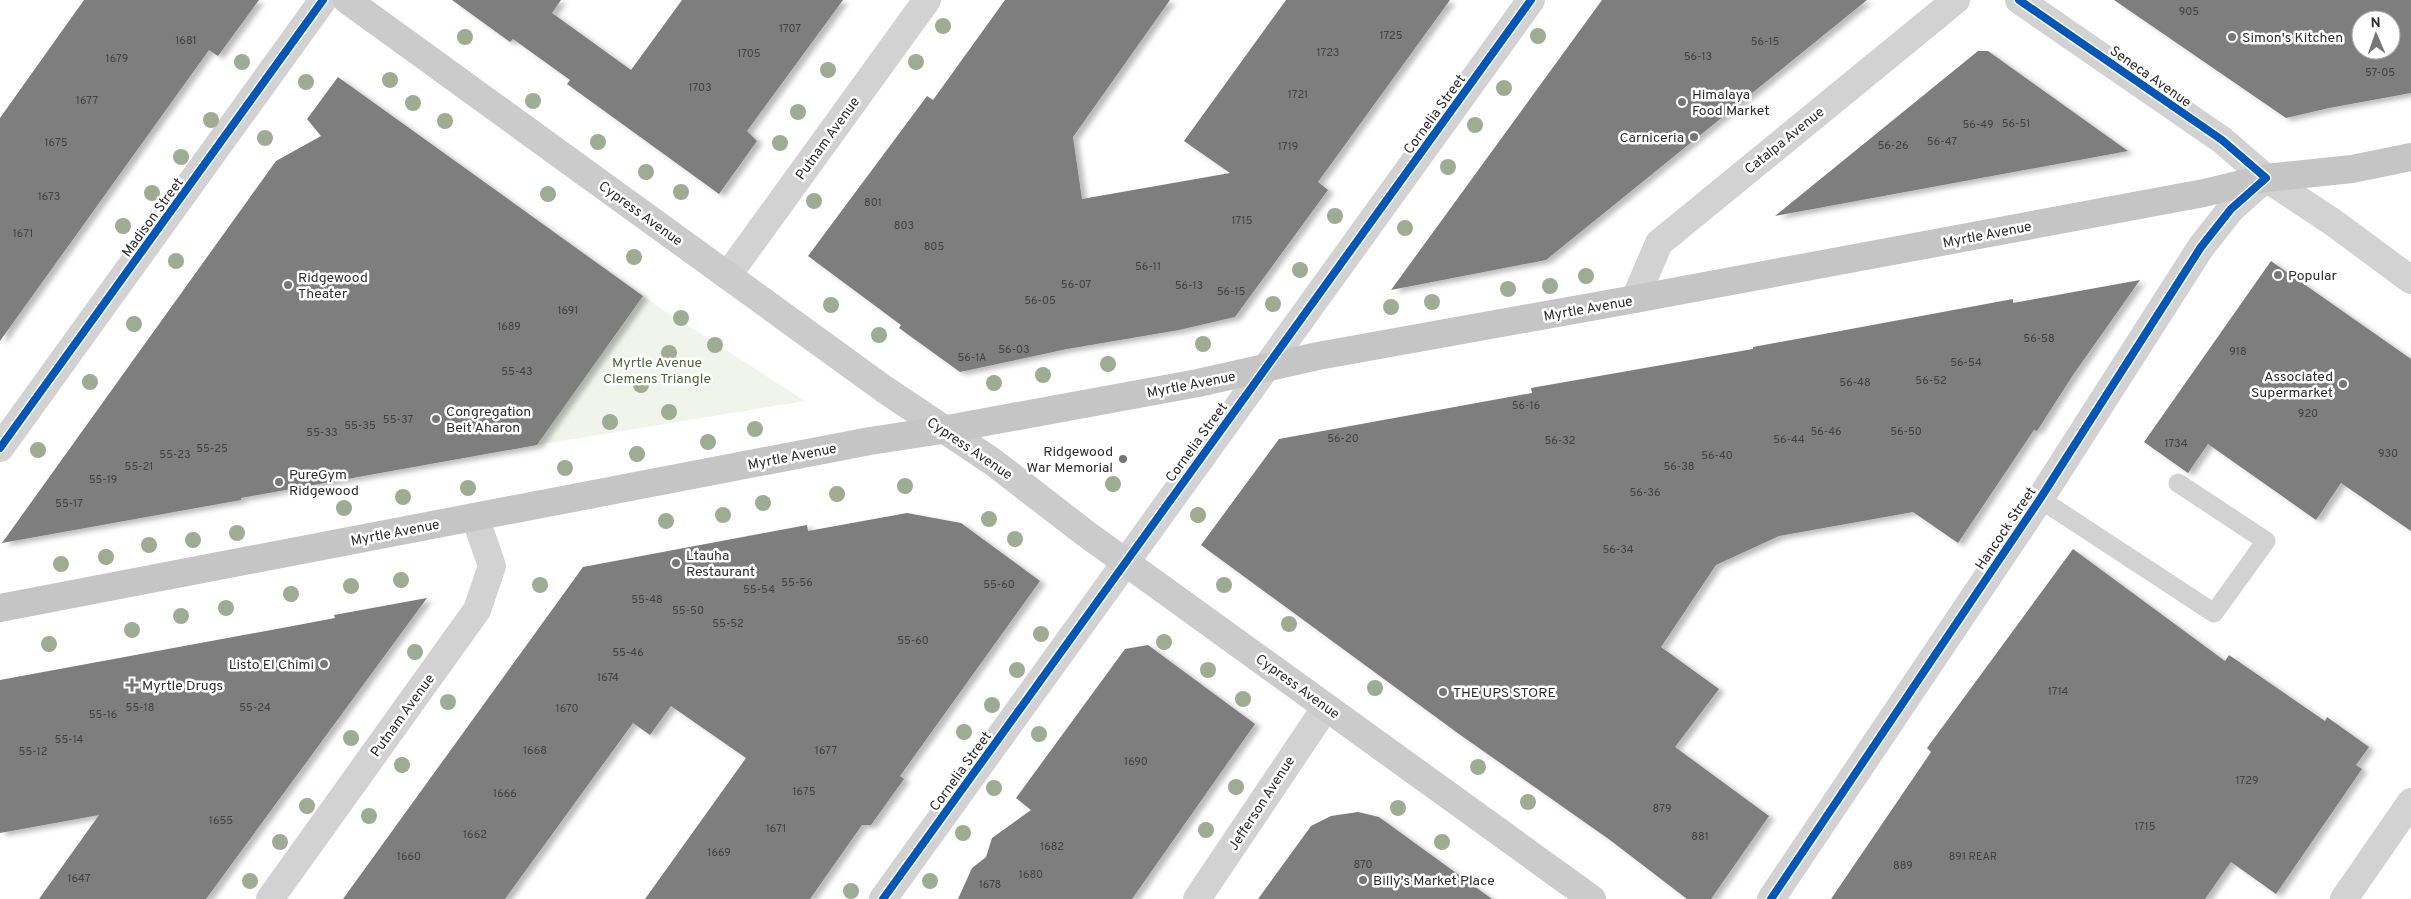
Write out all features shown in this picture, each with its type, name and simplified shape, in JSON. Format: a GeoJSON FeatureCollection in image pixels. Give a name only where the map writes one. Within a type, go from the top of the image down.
{"type":"FeatureCollection","features":[{"type":"Feature","properties":{"kind":"main road","name":"Cypress Avenue"},"geometry":{"type":"LineString","coordinates":[[347,0],[942,430],[993,462],[1125,562],[1592,899]]}},
{"type":"Feature","properties":{"kind":"main road","name":"Myrtle Avenue"},"geometry":{"type":"LineString","coordinates":[[0,608],[870,441],[942,430],[1198,383],[1318,356],[2204,193],[2266,178],[2352,169],[2411,157]]}},
{"type":"Feature","properties":{"kind":"street","name":"Madison Street"},"geometry":{"type":"LineString","coordinates":[[0,448],[323,0]]}},
{"type":"Feature","properties":{"kind":"street","name":"Putnam Avenue"},"geometry":{"type":"LineString","coordinates":[[728,275],[927,0]]}},
{"type":"Feature","properties":{"kind":"street","name":"Cornelia Street"},"geometry":{"type":"LineString","coordinates":[[883,899],[1222,426],[1267,368],[1531,0]]}},
{"type":"Feature","properties":{"kind":"street","name":"Catalpa Avenue"},"geometry":{"type":"LineString","coordinates":[[1635,299],[1659,243],[1956,0]]}},
{"type":"Feature","properties":{"kind":"street","name":"Seneca Avenue"},"geometry":{"type":"LineString","coordinates":[[2018,0],[2222,140],[2266,178],[2334,223],[2411,280]]}},
{"type":"Feature","properties":{"kind":"street","name":"Hancock Street"},"geometry":{"type":"LineString","coordinates":[[1771,899],[2040,499],[2201,247],[2231,209],[2266,178]]}},
{"type":"Feature","properties":{"kind":"street","name":"Putnam Avenue"},"geometry":{"type":"LineString","coordinates":[[270,899],[477,610],[492,566],[475,517]]}},
{"type":"Feature","properties":{"kind":"street","name":"Jefferson Avenue"},"geometry":{"type":"LineString","coordinates":[[1197,899],[1326,707]]}},
{"type":"Feature","properties":{"kind":"street"},"geometry":{"type":"LineString","coordinates":[[2344,899],[2411,802]]}},
{"type":"Feature","properties":{"kind":"lane"},"geometry":{"type":"LineString","coordinates":[[2040,499],[2214,613],[2266,541],[2178,483]]}},
{"type":"Feature","properties":{"kind":"green space","name":"Myrtle Avenue Clemens Triangle"},"geometry":{"type":"Polygon","coordinates":[[[643,296],[650,301],[805,401],[537,445],[643,296]]]}},
{"type":"Feature","properties":{"kind":"building"},"geometry":{"type":"Polygon","coordinates":[[[84,0],[259,0],[218,56],[209,50],[0,341],[0,118],[84,0]]]}},
{"type":"Feature","properties":{"kind":"building"},"geometry":{"type":"Polygon","coordinates":[[[452,0],[561,0],[552,13],[631,70],[682,0],[843,0],[747,131],[757,141],[719,194],[567,84],[570,80],[513,39],[510,42],[452,0]]]}},
{"type":"Feature","properties":{"kind":"building"},"geometry":{"type":"Polygon","coordinates":[[[1005,0],[1170,0],[1073,137],[1082,199],[1230,173],[1184,141],[1286,0],[1450,0],[1318,182],[1328,190],[1235,317],[1179,330],[1067,349],[960,372],[899,328],[901,325],[808,256],[927,96],[933,100],[1005,0]]]}},
{"type":"Feature","properties":{"kind":"building"},"geometry":{"type":"Polygon","coordinates":[[[1602,0],[1867,0],[1546,260],[1391,290],[1602,0]]]}},
{"type":"Feature","properties":{"kind":"building"},"geometry":{"type":"Polygon","coordinates":[[[2114,0],[2411,0],[2411,93],[2286,118],[2114,0]]]}},
{"type":"Feature","properties":{"kind":"building"},"geometry":{"type":"Polygon","coordinates":[[[1978,51],[1988,51],[2128,151],[1775,216],[1978,51]]]}},
{"type":"Feature","properties":{"kind":"building"},"geometry":{"type":"Polygon","coordinates":[[[338,77],[643,296],[537,445],[2,543],[276,161],[321,136],[307,119],[338,77]]]}},
{"type":"Feature","properties":{"kind":"building"},"geometry":{"type":"Polygon","coordinates":[[[2271,261],[2411,359],[2411,531],[2341,483],[2316,520],[2208,444],[2188,473],[2144,442],[2271,261]]]}},
{"type":"Feature","properties":{"kind":"building"},"geometry":{"type":"Polygon","coordinates":[[[2140,280],[2073,375],[2037,431],[2034,430],[1958,543],[1913,512],[1779,536],[1716,565],[1661,647],[1719,689],[1675,747],[1769,816],[1711,899],[1687,899],[1610,840],[1459,734],[1201,545],[1279,439],[1532,393],[1531,388],[1753,349],[1753,347],[2013,299],[2013,303],[2140,280]]]}},
{"type":"Feature","properties":{"kind":"building"},"geometry":{"type":"Polygon","coordinates":[[[907,513],[961,523],[1040,581],[900,776],[904,779],[871,825],[862,825],[810,899],[645,899],[746,758],[671,706],[650,735],[633,723],[505,899],[343,899],[583,567],[807,525],[808,531],[907,513]]]}},
{"type":"Feature","properties":{"kind":"building"},"geometry":{"type":"Polygon","coordinates":[[[2073,549],[2225,661],[2229,655],[2325,721],[2327,717],[2369,747],[2356,765],[2362,769],[2276,894],[2231,862],[2205,899],[1831,899],[1931,752],[1927,748],[2073,549]]]}},
{"type":"Feature","properties":{"kind":"building"},"geometry":{"type":"Polygon","coordinates":[[[427,598],[206,899],[39,899],[99,815],[0,833],[0,680],[335,618],[334,615],[427,598]]]}},
{"type":"Feature","properties":{"kind":"building"},"geometry":{"type":"Polygon","coordinates":[[[1148,645],[1255,724],[1132,899],[958,899],[972,868],[986,857],[992,838],[1031,810],[1016,798],[1125,649],[1148,645]]]}},
{"type":"Feature","properties":{"kind":"building"},"geometry":{"type":"Polygon","coordinates":[[[1358,812],[1379,817],[1492,899],[1258,899],[1311,826],[1331,816],[1358,812]]]}},
{"type":"Feature","properties":{"kind":"cycle path"},"geometry":{"type":"LineString","coordinates":[[0,448],[323,0]]}},
{"type":"Feature","properties":{"kind":"cycle path"},"geometry":{"type":"LineString","coordinates":[[883,899],[1531,0]]}},
{"type":"Feature","properties":{"kind":"cycle path"},"geometry":{"type":"LineString","coordinates":[[1771,899],[2040,499],[2201,247],[2231,209],[2266,178],[2222,140],[2019,0]]}},
{"type":"Feature","properties":{"kind":"place","name":"Simon's Kitchen"},"geometry":{"type":"Point","coordinates":[2232,37]}},
{"type":"Feature","properties":{"kind":"place","name":"Himalaya Food Market"},"geometry":{"type":"Point","coordinates":[1682,102]}},
{"type":"Feature","properties":{"kind":"place","name":"Carniceria"},"geometry":{"type":"Point","coordinates":[1694,137]}},
{"type":"Feature","properties":{"kind":"place","name":"Popular"},"geometry":{"type":"Point","coordinates":[2278,275]}},
{"type":"Feature","properties":{"kind":"place","name":"Ridgewood Theater"},"geometry":{"type":"Point","coordinates":[288,285]}},
{"type":"Feature","properties":{"kind":"place","name":"Associated Supermarket"},"geometry":{"type":"Point","coordinates":[2343,384]}},
{"type":"Feature","properties":{"kind":"place","name":"Congregation Beit Aharon"},"geometry":{"type":"Point","coordinates":[436,419]}},
{"type":"Feature","properties":{"kind":"place","name":"Ridgewood War Memorial"},"geometry":{"type":"Point","coordinates":[1123,459]}},
{"type":"Feature","properties":{"kind":"place","name":"PureGym Ridgewood"},"geometry":{"type":"Point","coordinates":[279,482]}},
{"type":"Feature","properties":{"kind":"place","name":"Ltauha Restaurant"},"geometry":{"type":"Point","coordinates":[676,563]}},
{"type":"Feature","properties":{"kind":"place","name":"Listo El Chimi"},"geometry":{"type":"Point","coordinates":[324,664]}},
{"type":"Feature","properties":{"kind":"place","name":"Myrtle Drugs"},"geometry":{"type":"Point","coordinates":[132,685]}},
{"type":"Feature","properties":{"kind":"place","name":"THE UPS STORE"},"geometry":{"type":"Point","coordinates":[1443,692]}},
{"type":"Feature","properties":{"kind":"place","name":"Billy's Market Place"},"geometry":{"type":"Point","coordinates":[1363,880]}}]}
